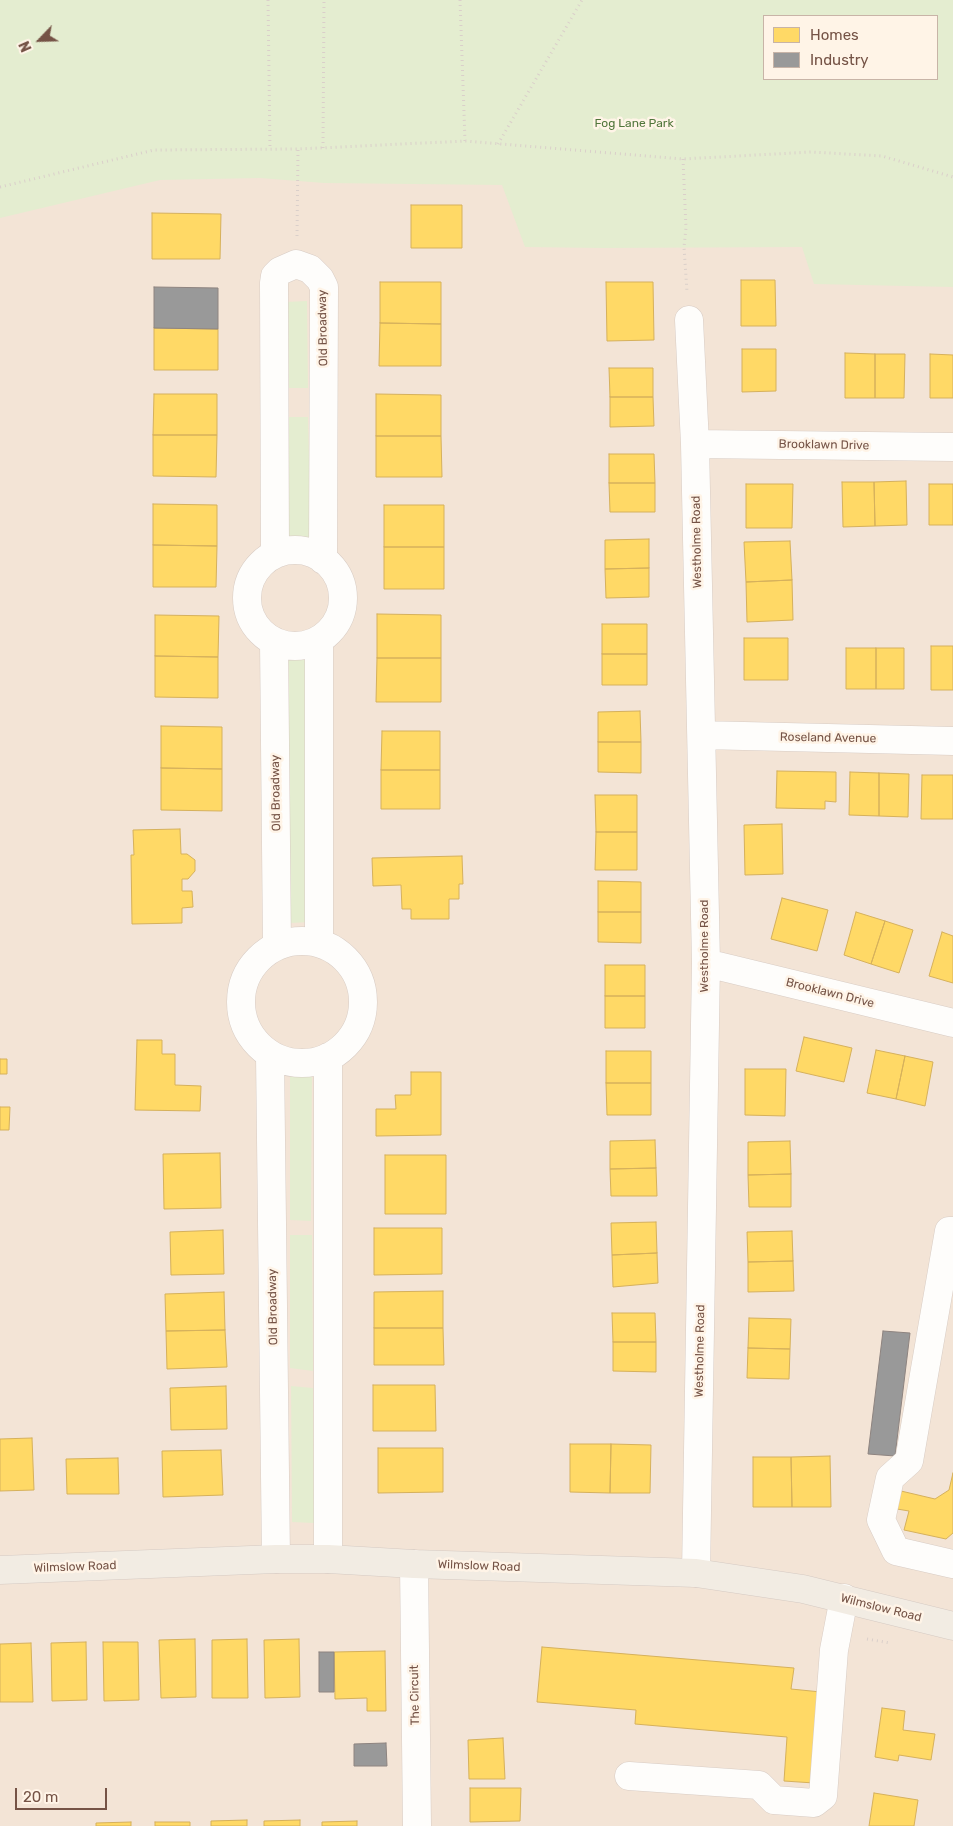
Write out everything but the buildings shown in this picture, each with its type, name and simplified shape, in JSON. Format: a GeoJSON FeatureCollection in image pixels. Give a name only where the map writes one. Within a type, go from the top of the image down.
{"type":"FeatureCollection","features":[{"type":"Feature","properties":{"kind":"main road","name":"Wilmslow Road"},"geometry":{"type":"LineString","coordinates":[[0,1570],[276,1559],[328,1559],[414,1564],[696,1573],[804,1589],[953,1626]]}},
{"type":"Feature","properties":{"kind":"street"},"geometry":{"type":"LineString","coordinates":[[275,554],[274,283],[275,276],[280,271],[296,264]]}},
{"type":"Feature","properties":{"kind":"street","name":"Old Broadway"},"geometry":{"type":"LineString","coordinates":[[296,264],[310,269],[320,279],[324,287],[323,560]]}},
{"type":"Feature","properties":{"kind":"street","name":"Westholme Road"},"geometry":{"type":"LineString","coordinates":[[688,320],[695,444],[706,963],[696,1573]]}},
{"type":"Feature","properties":{"kind":"street","name":"Brooklawn Drive"},"geometry":{"type":"LineString","coordinates":[[695,444],[953,447]]}},
{"type":"Feature","properties":{"kind":"street"},"geometry":{"type":"LineString","coordinates":[[300,550],[312,553],[335,571],[342,585],[343,601],[340,617],[331,630],[319,640],[306,645],[292,646],[266,637],[256,627],[250,614],[247,600],[248,586],[254,573],[263,562],[275,554],[300,550]]}},
{"type":"Feature","properties":{"kind":"street"},"geometry":{"type":"LineString","coordinates":[[319,640],[319,943]]}},
{"type":"Feature","properties":{"kind":"street","name":"Old Broadway"},"geometry":{"type":"LineString","coordinates":[[274,641],[277,946]]}},
{"type":"Feature","properties":{"kind":"street","name":"Roseland Avenue"},"geometry":{"type":"LineString","coordinates":[[702,735],[953,741]]}},
{"type":"Feature","properties":{"kind":"street"},"geometry":{"type":"LineString","coordinates":[[303,940],[319,943],[338,952],[352,966],[361,985],[363,1005],[359,1025],[348,1042],[338,1052],[328,1058],[317,1062],[285,1061],[270,1054],[254,1040],[244,1022],[240,1001],[244,980],[255,962],[277,946],[287,942],[303,940]]}},
{"type":"Feature","properties":{"kind":"street","name":"Brooklawn Drive"},"geometry":{"type":"LineString","coordinates":[[706,963],[953,1023]]}},
{"type":"Feature","properties":{"kind":"street","name":"Old Broadway"},"geometry":{"type":"LineString","coordinates":[[270,1054],[276,1559]]}},
{"type":"Feature","properties":{"kind":"street"},"geometry":{"type":"LineString","coordinates":[[328,1058],[328,1559]]}},
{"type":"Feature","properties":{"kind":"street"},"geometry":{"type":"LineString","coordinates":[[953,1231],[949,1231],[909,1461],[890,1478],[881,1520],[896,1551],[953,1564]]}},
{"type":"Feature","properties":{"kind":"street","name":"The Circuit"},"geometry":{"type":"LineString","coordinates":[[414,1564],[417,1826]]}},
{"type":"Feature","properties":{"kind":"street"},"geometry":{"type":"LineString","coordinates":[[629,1776],[759,1785],[774,1800],[814,1803],[823,1796],[834,1650],[844,1598]]}},
{"type":"Feature","properties":{"kind":"path"},"geometry":{"type":"LineString","coordinates":[[268,0],[270,150]]}},
{"type":"Feature","properties":{"kind":"path"},"geometry":{"type":"LineString","coordinates":[[323,148],[324,0]]}},
{"type":"Feature","properties":{"kind":"path"},"geometry":{"type":"LineString","coordinates":[[460,0],[465,141]]}},
{"type":"Feature","properties":{"kind":"path"},"geometry":{"type":"LineString","coordinates":[[498,144],[582,0]]}},
{"type":"Feature","properties":{"kind":"path"},"geometry":{"type":"LineString","coordinates":[[0,188],[154,150],[270,150],[465,141],[683,159],[811,152],[882,156],[953,177]]}},
{"type":"Feature","properties":{"kind":"path"},"geometry":{"type":"LineString","coordinates":[[296,264],[298,149]]}},
{"type":"Feature","properties":{"kind":"path"},"geometry":{"type":"LineString","coordinates":[[683,159],[686,228],[684,247],[688,320]]}},
{"type":"Feature","properties":{"kind":"shaded area"},"geometry":{"type":"Polygon","coordinates":[[[0,0],[953,0],[953,1826],[0,1826],[0,0]]]}},
{"type":"Feature","properties":{"kind":"green space","name":"Fog Lane Park"},"geometry":{"type":"Polygon","coordinates":[[[0,0],[953,0],[953,287],[814,284],[802,247],[525,247],[502,185],[324,183],[260,178],[160,180],[0,218],[0,0]]]}},
{"type":"Feature","properties":{"kind":"green space"},"geometry":{"type":"Polygon","coordinates":[[[307,301],[308,388],[286,388],[286,302],[307,301]]]}},
{"type":"Feature","properties":{"kind":"green space"},"geometry":{"type":"Polygon","coordinates":[[[287,417],[308,417],[311,544],[298,540],[288,541],[287,417]]]}},
{"type":"Feature","properties":{"kind":"green space"},"geometry":{"type":"Polygon","coordinates":[[[311,656],[312,922],[289,923],[288,658],[300,659],[311,656]]]}},
{"type":"Feature","properties":{"kind":"green space"},"geometry":{"type":"Polygon","coordinates":[[[312,1068],[311,1221],[290,1220],[290,1069],[312,1068]]]}},
{"type":"Feature","properties":{"kind":"green space"},"geometry":{"type":"Polygon","coordinates":[[[290,1235],[312,1235],[313,1371],[290,1368],[290,1235]]]}},
{"type":"Feature","properties":{"kind":"green space"},"geometry":{"type":"Polygon","coordinates":[[[291,1386],[313,1388],[314,1523],[292,1522],[291,1386]]]}}]}
